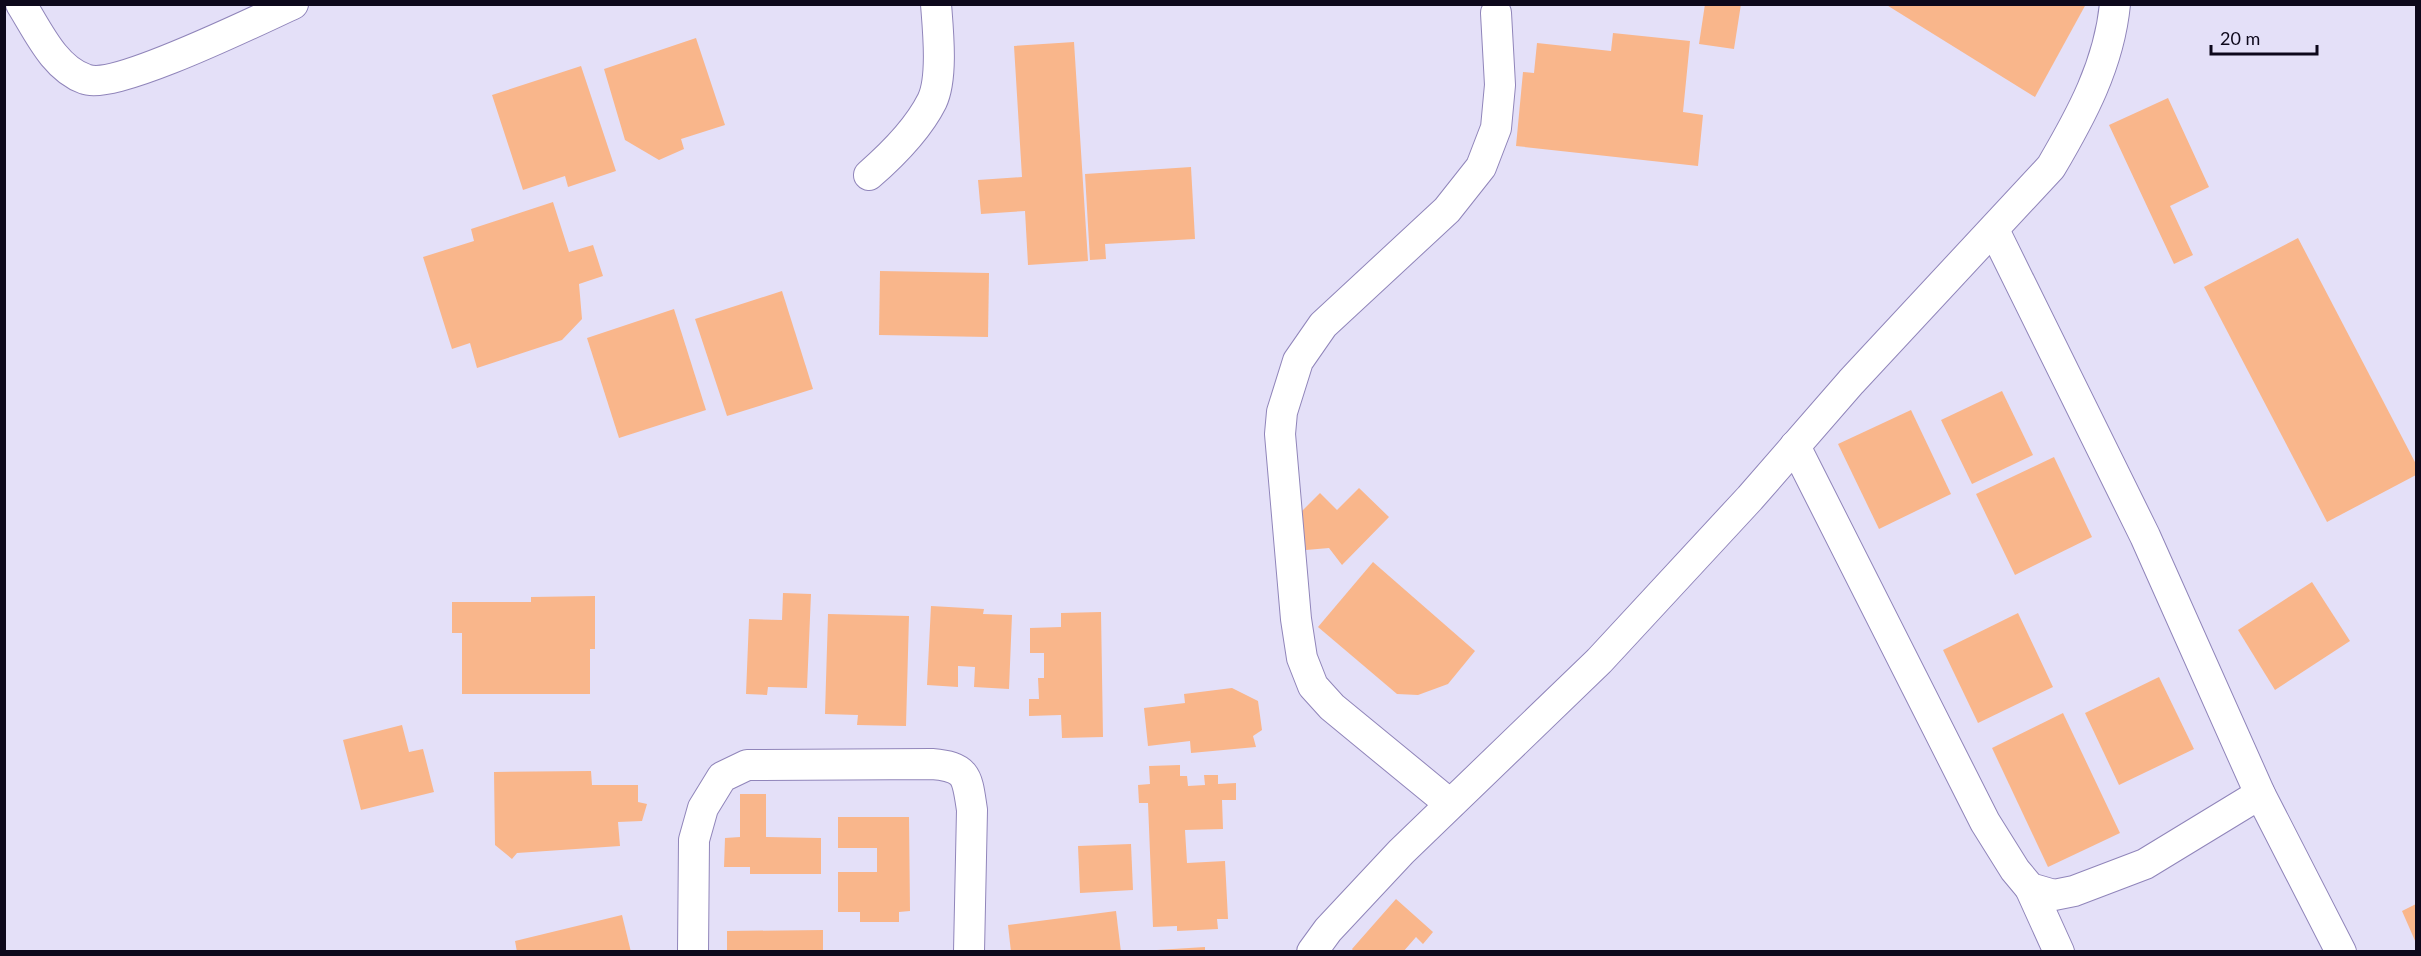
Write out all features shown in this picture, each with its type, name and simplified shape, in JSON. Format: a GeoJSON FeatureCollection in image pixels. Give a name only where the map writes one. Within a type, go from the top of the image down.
{"type":"FeatureCollection","features":[{"type":"Feature","properties":{"kind":"street"},"geometry":{"type":"LineString","coordinates":[[21,4],[61,65],[87,81],[118,77],[155,64],[293,4]]}},
{"type":"Feature","properties":{"kind":"street"},"geometry":{"type":"LineString","coordinates":[[868,175],[899,149],[933,100],[940,60],[936,4]]}},
{"type":"Feature","properties":{"kind":"street"},"geometry":{"type":"LineString","coordinates":[[939,40],[959,4]]}},
{"type":"Feature","properties":{"kind":"street"},"geometry":{"type":"LineString","coordinates":[[1312,951],[1328,930],[1401,852],[1599,661],[1859,373],[2051,167],[2076,126],[2099,76],[2112,30],[2115,4]]}},
{"type":"Feature","properties":{"kind":"street"},"geometry":{"type":"LineString","coordinates":[[1450,804],[1332,708],[1313,686],[1302,658],[1296,619],[1280,434],[1282,412],[1298,361],[1323,325],[1447,210],[1480,167],[1496,128],[1500,85],[1496,13]]}},
{"type":"Feature","properties":{"kind":"street"},"geometry":{"type":"LineString","coordinates":[[1994,230],[2145,536],[2260,794],[2341,951]]}},
{"type":"Feature","properties":{"kind":"street"},"geometry":{"type":"LineString","coordinates":[[1795,446],[1985,822],[2015,870],[2031,888],[2059,951]]}},
{"type":"Feature","properties":{"kind":"street"},"geometry":{"type":"LineString","coordinates":[[693,951],[694,840],[703,808],[722,777],[747,765],[932,764],[949,765],[960,770],[966,777],[969,789],[972,810],[969,951]]}},
{"type":"Feature","properties":{"kind":"street"},"geometry":{"type":"LineString","coordinates":[[2031,888],[2054,895],[2074,891],[2145,864],[2260,794]]}},
{"type":"Feature","properties":{"kind":"building"},"geometry":{"type":"Polygon","coordinates":[[[1705,4],[1741,4],[1734,49],[1699,44],[1705,4]]]}},
{"type":"Feature","properties":{"kind":"building"},"geometry":{"type":"Polygon","coordinates":[[[1885,4],[2086,4],[2035,97],[1885,4]]]}},
{"type":"Feature","properties":{"kind":"building"},"geometry":{"type":"Polygon","coordinates":[[[1613,33],[1690,41],[1683,112],[1703,115],[1698,166],[1516,146],[1523,72],[1534,73],[1537,43],[1611,51],[1613,33]]]}},
{"type":"Feature","properties":{"kind":"building"},"geometry":{"type":"Polygon","coordinates":[[[696,38],[725,125],[681,139],[684,149],[659,160],[625,140],[604,69],[696,38]]]}},
{"type":"Feature","properties":{"kind":"building"},"geometry":{"type":"Polygon","coordinates":[[[1074,42],[1088,261],[1028,265],[1025,211],[981,214],[978,180],[1022,177],[1014,46],[1074,42]]]}},
{"type":"Feature","properties":{"kind":"building"},"geometry":{"type":"Polygon","coordinates":[[[581,66],[616,171],[568,187],[565,176],[523,190],[492,95],[581,66]]]}},
{"type":"Feature","properties":{"kind":"building"},"geometry":{"type":"Polygon","coordinates":[[[2168,98],[2209,187],[2170,206],[2193,255],[2174,264],[2109,125],[2168,98]]]}},
{"type":"Feature","properties":{"kind":"building"},"geometry":{"type":"Polygon","coordinates":[[[1191,167],[1195,239],[1105,244],[1106,259],[1090,260],[1085,174],[1191,167]]]}},
{"type":"Feature","properties":{"kind":"building"},"geometry":{"type":"Polygon","coordinates":[[[553,202],[569,252],[593,245],[603,276],[579,284],[582,319],[562,340],[477,368],[470,343],[452,349],[423,257],[474,241],[471,229],[553,202]]]}},
{"type":"Feature","properties":{"kind":"building"},"geometry":{"type":"Polygon","coordinates":[[[2298,238],[2416,464],[2416,475],[2327,522],[2204,287],[2298,238]]]}},
{"type":"Feature","properties":{"kind":"building"},"geometry":{"type":"Polygon","coordinates":[[[880,271],[989,273],[988,337],[879,335],[880,271]]]}},
{"type":"Feature","properties":{"kind":"building"},"geometry":{"type":"Polygon","coordinates":[[[782,291],[813,389],[727,416],[695,319],[782,291]]]}},
{"type":"Feature","properties":{"kind":"building"},"geometry":{"type":"Polygon","coordinates":[[[674,309],[706,410],[619,438],[587,338],[674,309]]]}},
{"type":"Feature","properties":{"kind":"building"},"geometry":{"type":"Polygon","coordinates":[[[2002,391],[2033,455],[1972,484],[1941,420],[2002,391]]]}},
{"type":"Feature","properties":{"kind":"building"},"geometry":{"type":"Polygon","coordinates":[[[1911,410],[1951,494],[1879,529],[1838,444],[1911,410]]]}},
{"type":"Feature","properties":{"kind":"building"},"geometry":{"type":"Polygon","coordinates":[[[2054,457],[2092,537],[2015,575],[1976,494],[2054,457]]]}},
{"type":"Feature","properties":{"kind":"building"},"geometry":{"type":"Polygon","coordinates":[[[1359,488],[1389,517],[1342,565],[1329,548],[1306,550],[1295,518],[1320,493],[1337,510],[1359,488]]]}},
{"type":"Feature","properties":{"kind":"building"},"geometry":{"type":"Polygon","coordinates":[[[1373,562],[1475,651],[1448,684],[1418,695],[1397,694],[1318,627],[1373,562]]]}},
{"type":"Feature","properties":{"kind":"building"},"geometry":{"type":"Polygon","coordinates":[[[2312,582],[2350,641],[2275,690],[2238,630],[2312,582]]]}},
{"type":"Feature","properties":{"kind":"building"},"geometry":{"type":"Polygon","coordinates":[[[783,593],[811,594],[807,688],[768,687],[767,695],[746,694],[749,619],[782,620],[783,593]]]}},
{"type":"Feature","properties":{"kind":"building"},"geometry":{"type":"Polygon","coordinates":[[[595,596],[595,649],[590,649],[590,694],[462,694],[462,633],[452,633],[452,602],[531,602],[531,597],[595,596]]]}},
{"type":"Feature","properties":{"kind":"building"},"geometry":{"type":"Polygon","coordinates":[[[931,606],[984,609],[983,614],[1012,615],[1009,689],[974,687],[975,667],[958,666],[958,687],[927,685],[931,606]]]}},
{"type":"Feature","properties":{"kind":"building"},"geometry":{"type":"Polygon","coordinates":[[[1101,612],[1103,737],[1062,738],[1061,715],[1029,716],[1029,699],[1039,699],[1038,678],[1044,678],[1044,653],[1030,653],[1030,628],[1061,627],[1061,613],[1101,612]]]}},
{"type":"Feature","properties":{"kind":"building"},"geometry":{"type":"Polygon","coordinates":[[[2018,613],[2053,687],[1978,723],[1943,650],[2018,613]]]}},
{"type":"Feature","properties":{"kind":"building"},"geometry":{"type":"Polygon","coordinates":[[[828,614],[909,616],[906,726],[857,725],[858,715],[825,714],[828,614]]]}},
{"type":"Feature","properties":{"kind":"building"},"geometry":{"type":"Polygon","coordinates":[[[2159,677],[2194,749],[2119,785],[2085,713],[2159,677]]]}},
{"type":"Feature","properties":{"kind":"building"},"geometry":{"type":"Polygon","coordinates":[[[1232,688],[1258,701],[1262,730],[1253,736],[1256,747],[1191,753],[1190,741],[1148,746],[1144,708],[1185,703],[1184,694],[1232,688]]]}},
{"type":"Feature","properties":{"kind":"building"},"geometry":{"type":"Polygon","coordinates":[[[2063,713],[2120,833],[2048,867],[1992,748],[2063,713]]]}},
{"type":"Feature","properties":{"kind":"building"},"geometry":{"type":"Polygon","coordinates":[[[402,725],[409,752],[423,749],[434,792],[361,810],[343,740],[402,725]]]}},
{"type":"Feature","properties":{"kind":"building"},"geometry":{"type":"Polygon","coordinates":[[[1180,765],[1180,776],[1187,776],[1188,786],[1205,785],[1204,775],[1218,775],[1218,784],[1236,783],[1236,800],[1222,800],[1223,829],[1185,830],[1187,863],[1225,861],[1228,919],[1217,919],[1218,929],[1177,931],[1177,926],[1153,927],[1148,803],[1139,803],[1138,785],[1150,784],[1149,766],[1180,765]]]}},
{"type":"Feature","properties":{"kind":"building"},"geometry":{"type":"Polygon","coordinates":[[[591,771],[592,785],[638,785],[638,802],[647,804],[642,821],[618,822],[620,846],[517,853],[512,859],[495,845],[494,772],[591,771]]]}},
{"type":"Feature","properties":{"kind":"building"},"geometry":{"type":"Polygon","coordinates":[[[740,794],[766,794],[766,837],[821,838],[821,874],[750,874],[750,867],[724,867],[725,838],[740,837],[740,794]]]}},
{"type":"Feature","properties":{"kind":"building"},"geometry":{"type":"Polygon","coordinates":[[[838,817],[909,817],[910,911],[899,912],[899,922],[860,922],[860,912],[838,912],[838,872],[877,872],[877,848],[838,848],[838,817]]]}},
{"type":"Feature","properties":{"kind":"building"},"geometry":{"type":"Polygon","coordinates":[[[1131,844],[1133,890],[1080,893],[1078,846],[1131,844]]]}},
{"type":"Feature","properties":{"kind":"building"},"geometry":{"type":"Polygon","coordinates":[[[1396,899],[1433,932],[1423,944],[1416,937],[1403,952],[1354,952],[1352,949],[1396,899]]]}},
{"type":"Feature","properties":{"kind":"building"},"geometry":{"type":"Polygon","coordinates":[[[2416,904],[2416,943],[2402,911],[2416,904]]]}},
{"type":"Feature","properties":{"kind":"building"},"geometry":{"type":"Polygon","coordinates":[[[1116,911],[1121,952],[1011,952],[1008,925],[1116,911]]]}},
{"type":"Feature","properties":{"kind":"building"},"geometry":{"type":"Polygon","coordinates":[[[622,915],[631,952],[517,952],[515,941],[622,915]]]}},
{"type":"Feature","properties":{"kind":"building"},"geometry":{"type":"Polygon","coordinates":[[[823,930],[823,952],[727,952],[727,931],[823,930]]]}},
{"type":"Feature","properties":{"kind":"building"},"geometry":{"type":"Polygon","coordinates":[[[1205,947],[1205,952],[1157,952],[1157,950],[1205,947]]]}}]}
